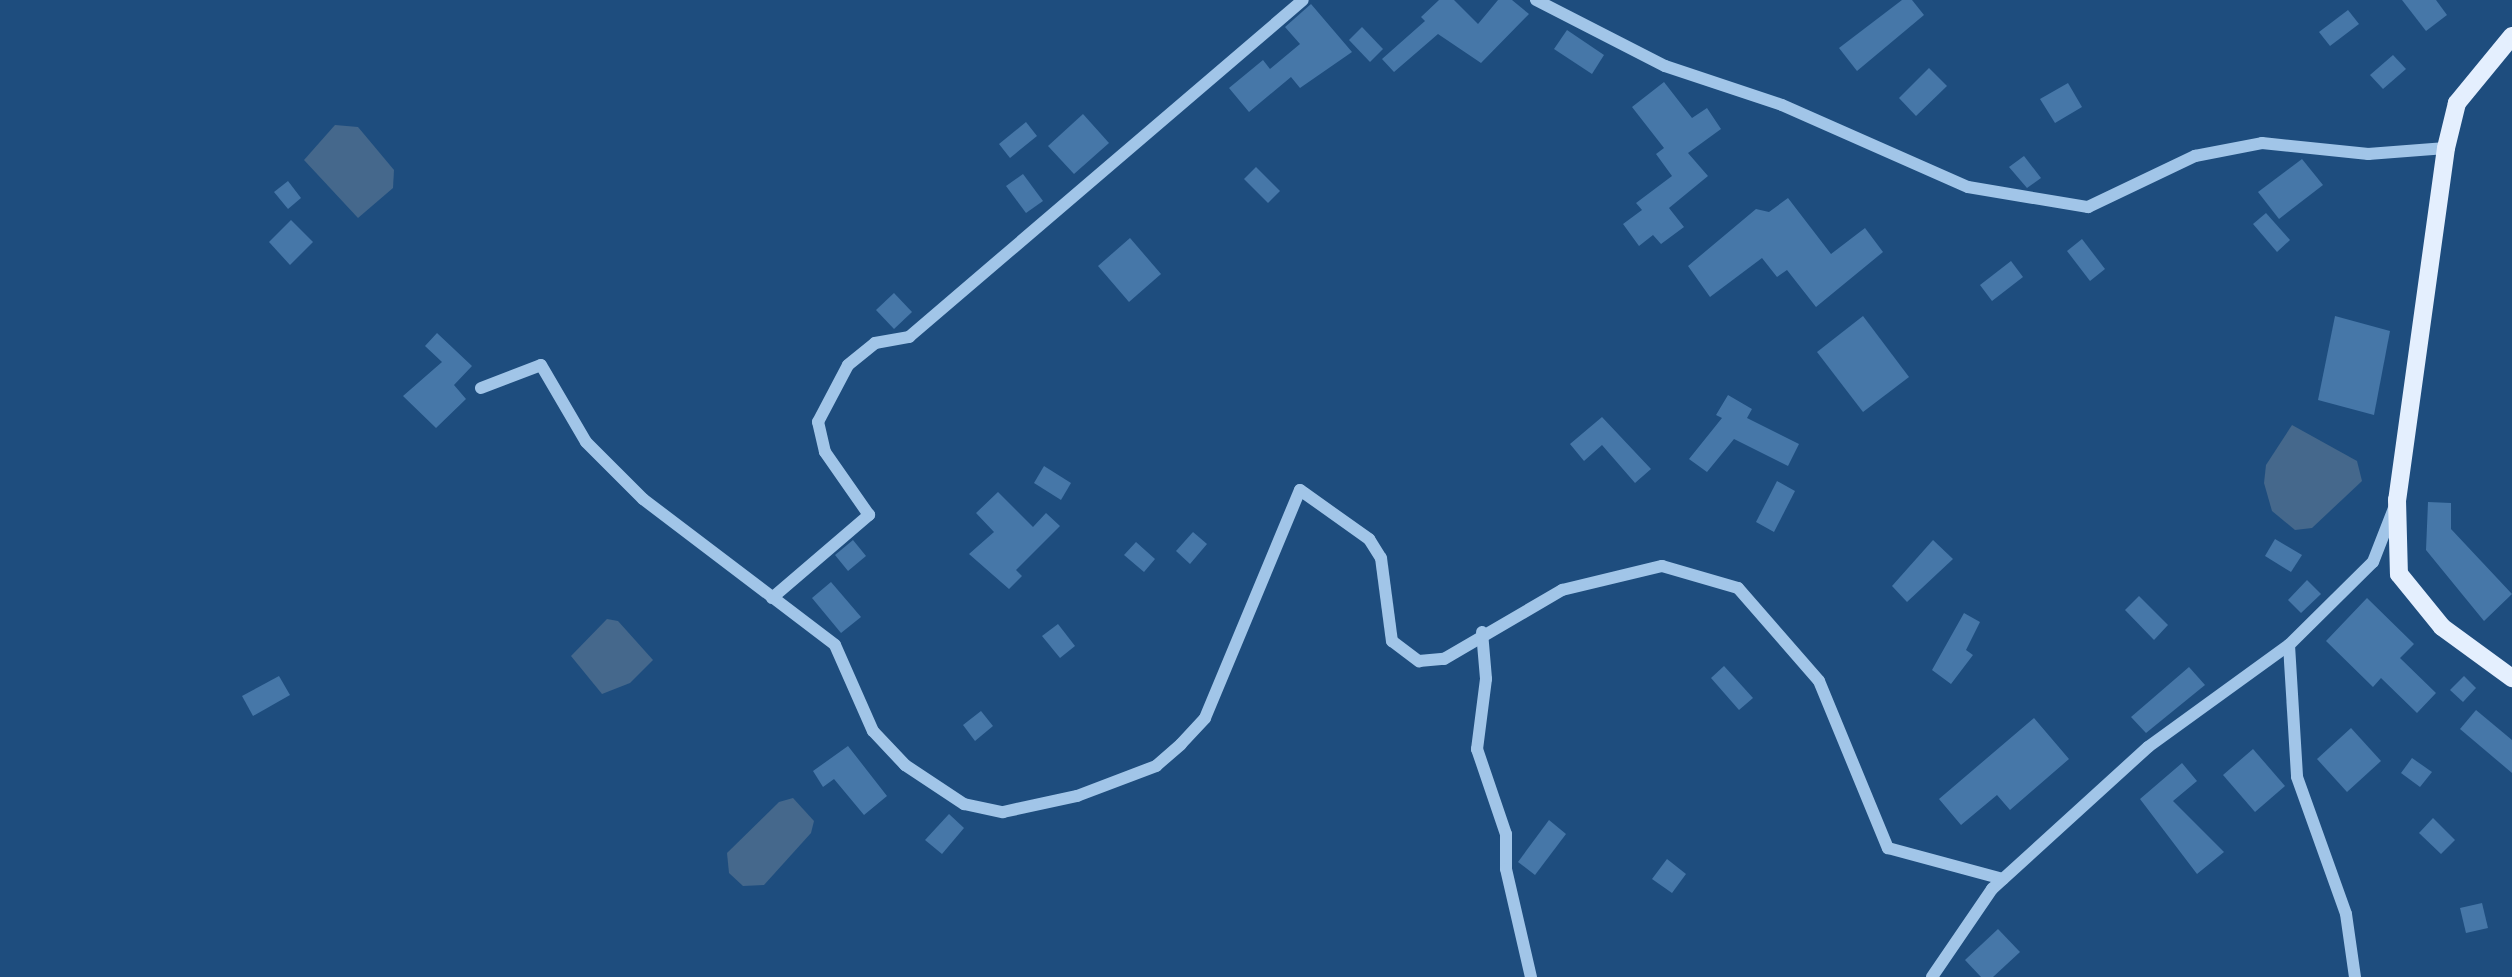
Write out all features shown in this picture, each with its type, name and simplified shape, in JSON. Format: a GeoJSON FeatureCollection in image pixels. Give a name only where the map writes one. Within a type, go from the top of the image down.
{"type":"FeatureCollection","features":[{"type":"Feature","properties":{"kind":"main road"},"geometry":{"type":"LineString","coordinates":[[2512,36],[2457,103],[2446,148],[2397,500],[2399,574],[2442,627],[2512,678]]}},
{"type":"Feature","properties":{"kind":"street"},"geometry":{"type":"LineString","coordinates":[[772,598],[869,515],[825,452],[818,422],[848,365],[875,343],[909,337],[1303,0]]}},
{"type":"Feature","properties":{"kind":"street"},"geometry":{"type":"LineString","coordinates":[[1536,0],[1665,66],[1782,105],[1968,187],[2088,207],[2195,156],[2262,143],[2368,154],[2446,148]]}},
{"type":"Feature","properties":{"kind":"street"},"geometry":{"type":"LineString","coordinates":[[481,388],[541,365],[586,442],[633,490],[835,645],[873,731],[905,765],[964,804],[1003,812],[1077,796],[1156,766],[1181,744],[1205,718],[1300,490],[1369,539],[1381,558],[1392,640],[1419,661],[1444,659],[1482,632],[1562,590],[1662,566],[1738,587],[1819,681],[1864,802],[1888,848],[2003,879]]}},
{"type":"Feature","properties":{"kind":"street"},"geometry":{"type":"LineString","coordinates":[[1932,977],[2003,879],[2148,747],[2289,645],[2373,562],[2397,500]]}},
{"type":"Feature","properties":{"kind":"street"},"geometry":{"type":"LineString","coordinates":[[1482,632],[1486,679],[1477,748],[1506,834],[1506,869],[1531,977]]}},
{"type":"Feature","properties":{"kind":"street"},"geometry":{"type":"LineString","coordinates":[[2289,645],[2297,777],[2346,914],[2355,977]]}},
{"type":"Feature","properties":{"kind":"water"},"geometry":{"type":"Polygon","coordinates":[[[335,125],[358,127],[394,170],[393,188],[358,218],[304,160],[335,125]]]}},
{"type":"Feature","properties":{"kind":"water"},"geometry":{"type":"Polygon","coordinates":[[[2292,425],[2357,461],[2362,481],[2312,528],[2295,530],[2272,511],[2264,483],[2266,465],[2292,425]]]}},
{"type":"Feature","properties":{"kind":"water"},"geometry":{"type":"Polygon","coordinates":[[[607,619],[618,621],[653,660],[630,683],[602,694],[571,656],[607,619]]]}},
{"type":"Feature","properties":{"kind":"water"},"geometry":{"type":"Polygon","coordinates":[[[793,798],[814,821],[811,833],[764,885],[743,886],[729,873],[727,853],[779,802],[793,798]]]}},
{"type":"Feature","properties":{"kind":"building"},"geometry":{"type":"Polygon","coordinates":[[[1439,0],[1454,0],[1478,24],[1498,0],[1512,0],[1529,14],[1481,63],[1438,34],[1394,72],[1382,59],[1425,21],[1421,17],[1439,0]]]}},
{"type":"Feature","properties":{"kind":"building"},"geometry":{"type":"Polygon","coordinates":[[[1902,0],[1912,0],[1924,15],[1857,71],[1839,48],[1902,0]]]}},
{"type":"Feature","properties":{"kind":"building"},"geometry":{"type":"Polygon","coordinates":[[[2402,0],[2436,0],[2447,15],[2426,31],[2402,0]]]}},
{"type":"Feature","properties":{"kind":"building"},"geometry":{"type":"Polygon","coordinates":[[[1311,4],[1352,52],[1300,88],[1291,77],[1249,112],[1229,88],[1263,60],[1270,69],[1300,44],[1285,27],[1311,4]]]}},
{"type":"Feature","properties":{"kind":"building"},"geometry":{"type":"Polygon","coordinates":[[[2348,10],[2359,24],[2330,46],[2319,32],[2348,10]]]}},
{"type":"Feature","properties":{"kind":"building"},"geometry":{"type":"Polygon","coordinates":[[[1362,27],[1383,49],[1370,62],[1349,40],[1362,27]]]}},
{"type":"Feature","properties":{"kind":"building"},"geometry":{"type":"Polygon","coordinates":[[[1567,30],[1604,55],[1592,74],[1554,49],[1567,30]]]}},
{"type":"Feature","properties":{"kind":"building"},"geometry":{"type":"Polygon","coordinates":[[[2393,55],[2406,69],[2383,89],[2370,75],[2393,55]]]}},
{"type":"Feature","properties":{"kind":"building"},"geometry":{"type":"Polygon","coordinates":[[[1929,68],[1947,86],[1916,116],[1899,98],[1929,68]]]}},
{"type":"Feature","properties":{"kind":"building"},"geometry":{"type":"Polygon","coordinates":[[[1664,82],[1692,118],[1707,108],[1721,129],[1688,153],[1708,176],[1669,208],[1684,227],[1661,244],[1653,235],[1639,246],[1623,224],[1642,210],[1636,203],[1672,176],[1656,154],[1664,148],[1632,107],[1664,82]]]}},
{"type":"Feature","properties":{"kind":"building"},"geometry":{"type":"Polygon","coordinates":[[[2068,83],[2082,107],[2055,123],[2040,99],[2068,83]]]}},
{"type":"Feature","properties":{"kind":"building"},"geometry":{"type":"Polygon","coordinates":[[[1083,114],[1109,143],[1074,174],[1048,146],[1083,114]]]}},
{"type":"Feature","properties":{"kind":"building"},"geometry":{"type":"Polygon","coordinates":[[[1026,122],[1037,136],[1010,158],[999,144],[1026,122]]]}},
{"type":"Feature","properties":{"kind":"building"},"geometry":{"type":"Polygon","coordinates":[[[2024,156],[2041,178],[2027,188],[2009,167],[2024,156]]]}},
{"type":"Feature","properties":{"kind":"building"},"geometry":{"type":"Polygon","coordinates":[[[2302,159],[2323,185],[2279,219],[2258,192],[2302,159]]]}},
{"type":"Feature","properties":{"kind":"building"},"geometry":{"type":"Polygon","coordinates":[[[1256,167],[1280,191],[1268,203],[1244,179],[1256,167]]]}},
{"type":"Feature","properties":{"kind":"building"},"geometry":{"type":"Polygon","coordinates":[[[1023,174],[1043,201],[1026,213],[1006,186],[1023,174]]]}},
{"type":"Feature","properties":{"kind":"building"},"geometry":{"type":"Polygon","coordinates":[[[288,181],[301,198],[288,209],[274,192],[288,181]]]}},
{"type":"Feature","properties":{"kind":"building"},"geometry":{"type":"Polygon","coordinates":[[[1788,198],[1831,254],[1865,228],[1883,252],[1816,307],[1787,270],[1777,277],[1762,258],[1710,297],[1688,266],[1756,209],[1769,212],[1788,198]]]}},
{"type":"Feature","properties":{"kind":"building"},"geometry":{"type":"Polygon","coordinates":[[[2266,213],[2290,240],[2277,252],[2253,224],[2266,213]]]}},
{"type":"Feature","properties":{"kind":"building"},"geometry":{"type":"Polygon","coordinates":[[[291,220],[313,242],[290,265],[269,242],[291,220]]]}},
{"type":"Feature","properties":{"kind":"building"},"geometry":{"type":"Polygon","coordinates":[[[1130,238],[1161,274],[1129,302],[1098,266],[1130,238]]]}},
{"type":"Feature","properties":{"kind":"building"},"geometry":{"type":"Polygon","coordinates":[[[2082,239],[2105,269],[2090,281],[2067,251],[2082,239]]]}},
{"type":"Feature","properties":{"kind":"building"},"geometry":{"type":"Polygon","coordinates":[[[2011,261],[2023,277],[1992,301],[1980,285],[2011,261]]]}},
{"type":"Feature","properties":{"kind":"building"},"geometry":{"type":"Polygon","coordinates":[[[894,293],[912,312],[894,329],[876,310],[894,293]]]}},
{"type":"Feature","properties":{"kind":"building"},"geometry":{"type":"Polygon","coordinates":[[[1863,316],[1909,377],[1863,412],[1817,352],[1863,316]]]}},
{"type":"Feature","properties":{"kind":"building"},"geometry":{"type":"Polygon","coordinates":[[[2335,316],[2390,331],[2374,415],[2318,400],[2335,316]]]}},
{"type":"Feature","properties":{"kind":"building"},"geometry":{"type":"Polygon","coordinates":[[[437,333],[472,366],[454,385],[466,399],[436,428],[403,396],[442,362],[425,346],[437,333]]]}},
{"type":"Feature","properties":{"kind":"building"},"geometry":{"type":"Polygon","coordinates":[[[1728,395],[1752,409],[1747,418],[1799,444],[1788,466],[1734,439],[1707,472],[1689,459],[1722,418],[1716,415],[1728,395]]]}},
{"type":"Feature","properties":{"kind":"building"},"geometry":{"type":"Polygon","coordinates":[[[1602,417],[1651,469],[1635,483],[1602,445],[1584,461],[1570,444],[1602,417]]]}},
{"type":"Feature","properties":{"kind":"building"},"geometry":{"type":"Polygon","coordinates":[[[1044,466],[1071,483],[1061,500],[1034,483],[1044,466]]]}},
{"type":"Feature","properties":{"kind":"building"},"geometry":{"type":"Polygon","coordinates":[[[1777,481],[1795,491],[1774,532],[1756,522],[1777,481]]]}},
{"type":"Feature","properties":{"kind":"building"},"geometry":{"type":"Polygon","coordinates":[[[998,492],[1033,527],[1046,513],[1060,526],[1016,570],[1022,576],[1009,589],[969,554],[994,532],[976,513],[998,492]]]}},
{"type":"Feature","properties":{"kind":"building"},"geometry":{"type":"Polygon","coordinates":[[[2428,502],[2451,503],[2451,529],[2512,594],[2484,621],[2426,550],[2428,502]]]}},
{"type":"Feature","properties":{"kind":"building"},"geometry":{"type":"Polygon","coordinates":[[[1193,532],[1207,544],[1190,564],[1176,551],[1193,532]]]}},
{"type":"Feature","properties":{"kind":"building"},"geometry":{"type":"Polygon","coordinates":[[[2275,539],[2302,555],[2291,572],[2265,556],[2275,539]]]}},
{"type":"Feature","properties":{"kind":"building"},"geometry":{"type":"Polygon","coordinates":[[[853,540],[866,556],[848,571],[835,555],[853,540]]]}},
{"type":"Feature","properties":{"kind":"building"},"geometry":{"type":"Polygon","coordinates":[[[1933,540],[1953,559],[1907,602],[1892,586],[1933,540]]]}},
{"type":"Feature","properties":{"kind":"building"},"geometry":{"type":"Polygon","coordinates":[[[1136,542],[1155,559],[1144,572],[1124,555],[1136,542]]]}},
{"type":"Feature","properties":{"kind":"building"},"geometry":{"type":"Polygon","coordinates":[[[2307,580],[2321,594],[2301,613],[2288,600],[2307,580]]]}},
{"type":"Feature","properties":{"kind":"building"},"geometry":{"type":"Polygon","coordinates":[[[831,582],[861,617],[841,633],[812,598],[831,582]]]}},
{"type":"Feature","properties":{"kind":"building"},"geometry":{"type":"Polygon","coordinates":[[[2139,596],[2168,625],[2154,640],[2125,610],[2139,596]]]}},
{"type":"Feature","properties":{"kind":"building"},"geometry":{"type":"Polygon","coordinates":[[[2367,598],[2414,644],[2400,658],[2436,693],[2417,713],[2381,678],[2373,687],[2326,641],[2367,598]]]}},
{"type":"Feature","properties":{"kind":"building"},"geometry":{"type":"Polygon","coordinates":[[[1964,613],[1980,622],[1966,650],[1973,655],[1951,684],[1932,670],[1964,613]]]}},
{"type":"Feature","properties":{"kind":"building"},"geometry":{"type":"Polygon","coordinates":[[[1058,624],[1075,646],[1060,658],[1042,636],[1058,624]]]}},
{"type":"Feature","properties":{"kind":"building"},"geometry":{"type":"Polygon","coordinates":[[[1724,666],[1753,698],[1739,710],[1711,678],[1724,666]]]}},
{"type":"Feature","properties":{"kind":"building"},"geometry":{"type":"Polygon","coordinates":[[[2189,667],[2205,685],[2146,733],[2131,717],[2189,667]]]}},
{"type":"Feature","properties":{"kind":"building"},"geometry":{"type":"Polygon","coordinates":[[[279,676],[290,695],[253,716],[242,696],[279,676]]]}},
{"type":"Feature","properties":{"kind":"building"},"geometry":{"type":"Polygon","coordinates":[[[2464,676],[2476,688],[2463,702],[2450,690],[2464,676]]]}},
{"type":"Feature","properties":{"kind":"building"},"geometry":{"type":"Polygon","coordinates":[[[2476,710],[2512,740],[2512,773],[2460,729],[2476,710]]]}},
{"type":"Feature","properties":{"kind":"building"},"geometry":{"type":"Polygon","coordinates":[[[981,711],[993,726],[975,741],[963,725],[981,711]]]}},
{"type":"Feature","properties":{"kind":"building"},"geometry":{"type":"Polygon","coordinates":[[[2034,718],[2069,759],[2010,810],[1997,795],[1961,825],[1939,799],[2034,718]]]}},
{"type":"Feature","properties":{"kind":"building"},"geometry":{"type":"Polygon","coordinates":[[[2351,728],[2381,761],[2347,792],[2317,759],[2351,728]]]}},
{"type":"Feature","properties":{"kind":"building"},"geometry":{"type":"Polygon","coordinates":[[[848,746],[887,796],[864,815],[834,779],[823,787],[813,771],[848,746]]]}},
{"type":"Feature","properties":{"kind":"building"},"geometry":{"type":"Polygon","coordinates":[[[2253,749],[2285,786],[2255,812],[2223,775],[2253,749]]]}},
{"type":"Feature","properties":{"kind":"building"},"geometry":{"type":"Polygon","coordinates":[[[2412,758],[2432,772],[2420,787],[2401,773],[2412,758]]]}},
{"type":"Feature","properties":{"kind":"building"},"geometry":{"type":"Polygon","coordinates":[[[2182,763],[2197,781],[2173,801],[2224,852],[2197,874],[2140,799],[2182,763]]]}},
{"type":"Feature","properties":{"kind":"building"},"geometry":{"type":"Polygon","coordinates":[[[949,814],[964,828],[942,854],[925,840],[949,814]]]}},
{"type":"Feature","properties":{"kind":"building"},"geometry":{"type":"Polygon","coordinates":[[[2433,818],[2455,840],[2441,854],[2419,833],[2433,818]]]}},
{"type":"Feature","properties":{"kind":"building"},"geometry":{"type":"Polygon","coordinates":[[[1549,820],[1566,834],[1535,875],[1518,862],[1549,820]]]}},
{"type":"Feature","properties":{"kind":"building"},"geometry":{"type":"Polygon","coordinates":[[[1667,859],[1686,874],[1672,893],[1652,879],[1667,859]]]}},
{"type":"Feature","properties":{"kind":"building"},"geometry":{"type":"Polygon","coordinates":[[[2482,903],[2488,928],[2466,933],[2460,908],[2482,903]]]}},
{"type":"Feature","properties":{"kind":"building"},"geometry":{"type":"Polygon","coordinates":[[[1998,929],[2020,952],[1993,977],[1981,977],[1965,960],[1998,929]]]}}]}
